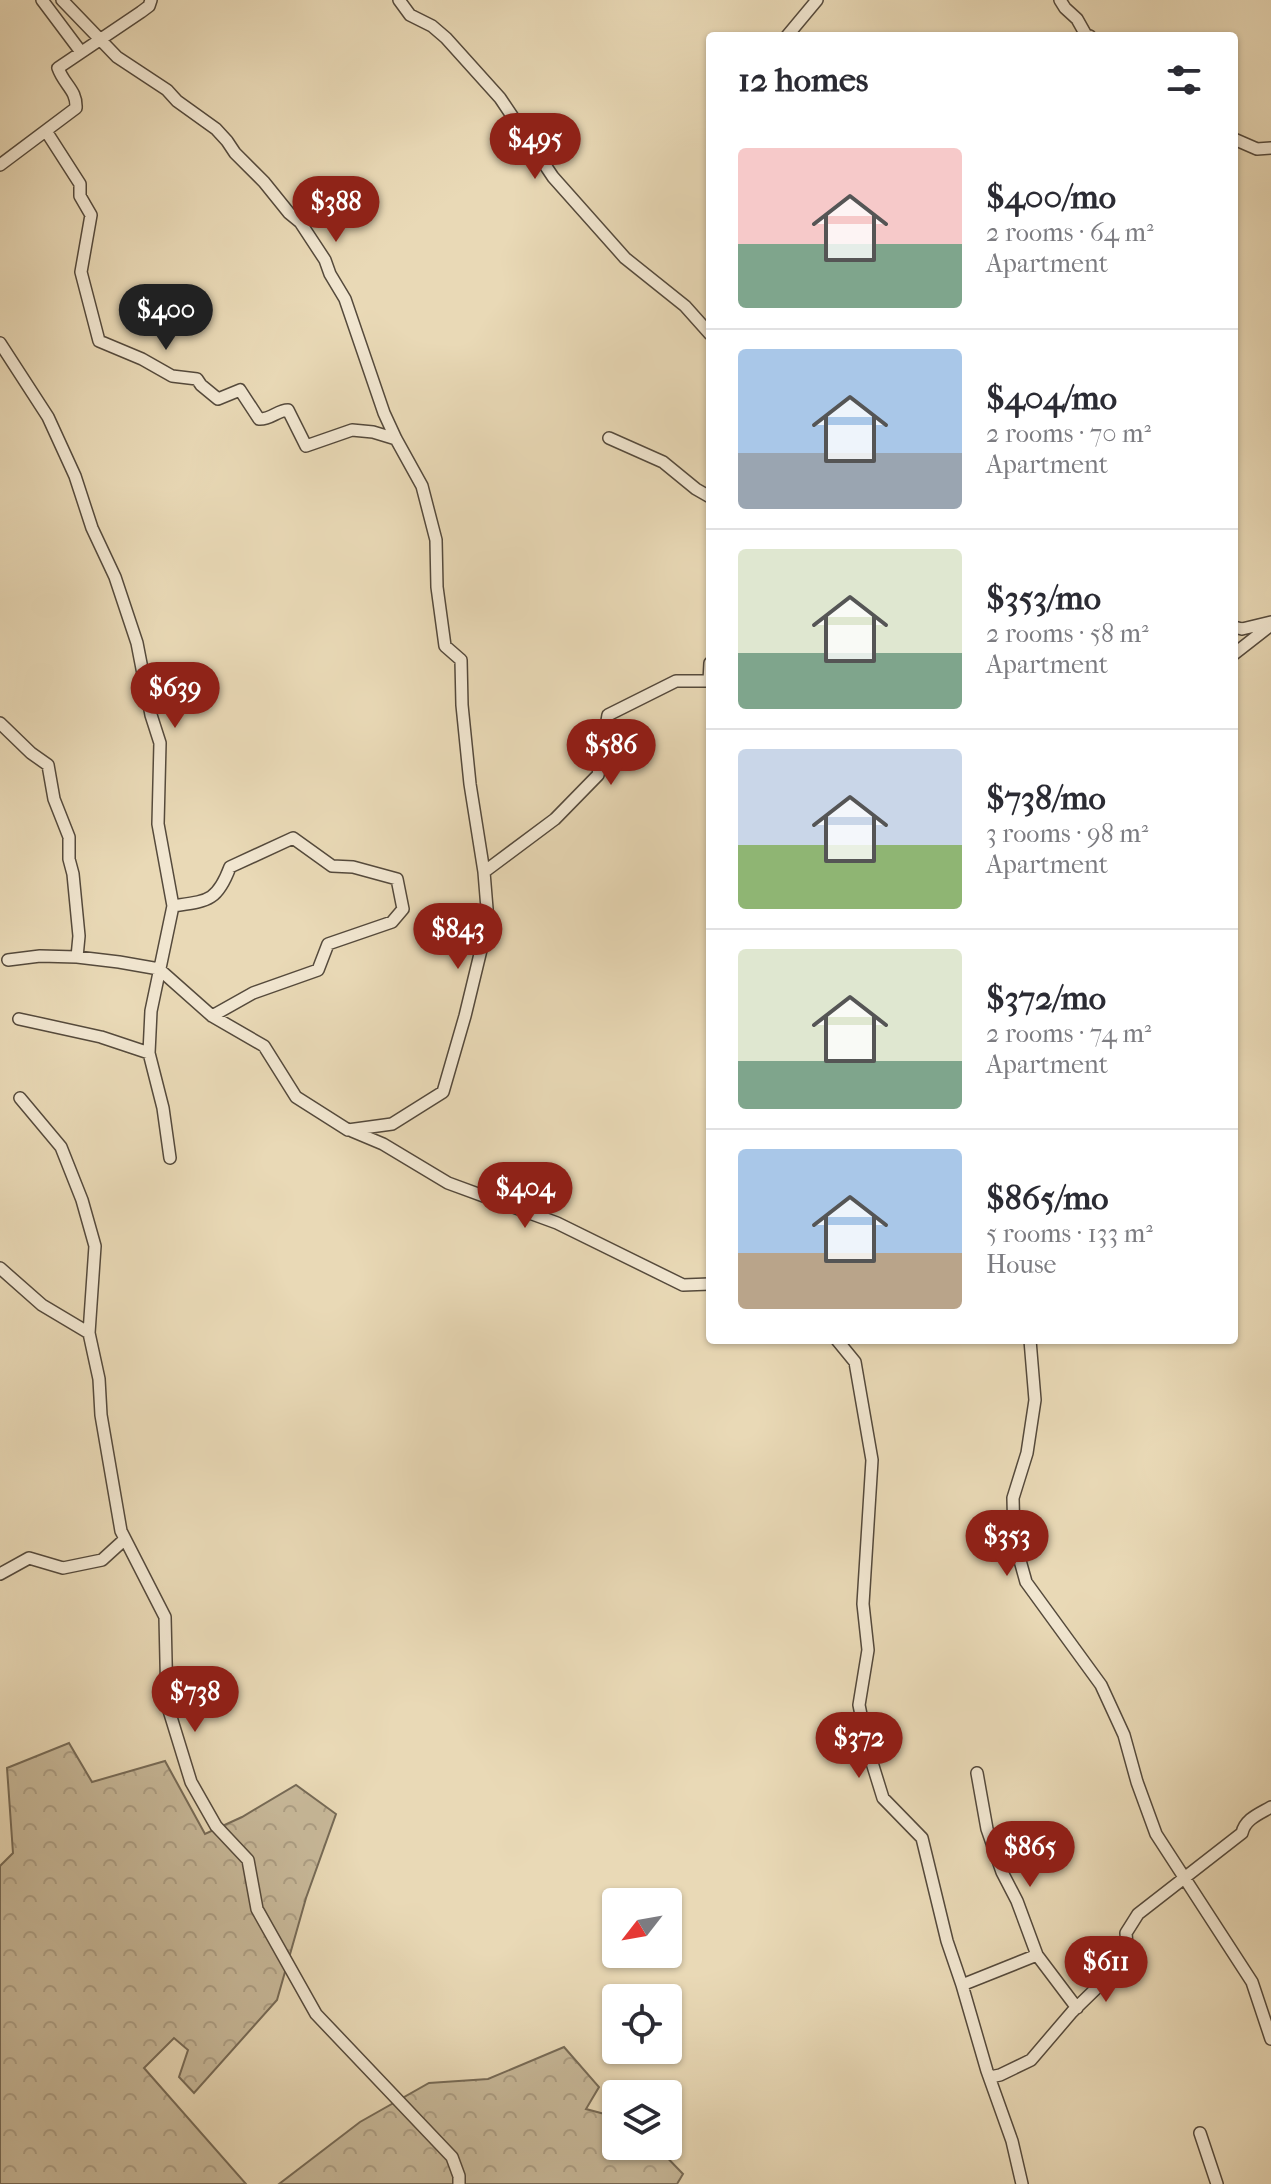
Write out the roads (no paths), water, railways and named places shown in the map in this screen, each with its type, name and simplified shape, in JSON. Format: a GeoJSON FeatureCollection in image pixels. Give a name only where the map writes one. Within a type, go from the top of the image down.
{"type":"FeatureCollection","features":[{"type":"Feature","properties":{"kind":"street"},"geometry":{"type":"LineString","coordinates":[[42,0],[81,52]]}},
{"type":"Feature","properties":{"kind":"street"},"geometry":{"type":"LineString","coordinates":[[62,0],[117,57],[167,90],[216,129],[300,222],[325,260],[345,299],[384,413],[422,486],[436,540],[437,587],[445,646],[461,660],[470,784],[484,872],[488,921],[443,1092],[392,1124],[348,1130]]}},
{"type":"Feature","properties":{"kind":"street"},"geometry":{"type":"LineString","coordinates":[[0,165],[76,108],[77,97],[58,68],[141,12],[151,0]]}},
{"type":"Feature","properties":{"kind":"street"},"geometry":{"type":"LineString","coordinates":[[399,0],[410,15],[432,26],[446,38],[500,98],[553,177],[625,258],[685,306],[706,330]]}},
{"type":"Feature","properties":{"kind":"street"},"geometry":{"type":"LineString","coordinates":[[790,32],[817,0]]}},
{"type":"Feature","properties":{"kind":"street"},"geometry":{"type":"LineString","coordinates":[[1060,0],[1084,32]]}},
{"type":"Feature","properties":{"kind":"street"},"geometry":{"type":"LineString","coordinates":[[46,131],[80,184],[80,196],[91,215],[81,272],[99,341],[172,376],[197,379],[218,399],[240,390],[261,419],[288,410],[306,446],[352,430],[396,439]]}},
{"type":"Feature","properties":{"kind":"street"},"geometry":{"type":"LineString","coordinates":[[1238,141],[1257,149],[1271,148]]}},
{"type":"Feature","properties":{"kind":"street"},"geometry":{"type":"LineString","coordinates":[[0,343],[48,417],[75,476],[137,643],[151,715],[160,743],[158,824],[173,906],[151,1011],[149,1053],[163,1108],[170,1158]]}},
{"type":"Feature","properties":{"kind":"street"},"geometry":{"type":"LineString","coordinates":[[609,438],[663,462],[706,495]]}},
{"type":"Feature","properties":{"kind":"street"},"geometry":{"type":"LineString","coordinates":[[1238,628],[1271,623]]}},
{"type":"Feature","properties":{"kind":"street"},"geometry":{"type":"LineString","coordinates":[[1238,651],[1271,623]]}},
{"type":"Feature","properties":{"kind":"street"},"geometry":{"type":"LineString","coordinates":[[484,872],[555,819],[598,775],[608,715],[676,681],[706,681]]}},
{"type":"Feature","properties":{"kind":"street"},"geometry":{"type":"LineString","coordinates":[[0,723],[48,765],[54,799],[69,837],[79,936],[77,957]]}},
{"type":"Feature","properties":{"kind":"street"},"geometry":{"type":"LineString","coordinates":[[173,906],[206,902],[223,886],[230,867],[293,838],[332,866],[353,867],[397,879],[403,909],[392,922],[328,944],[318,970],[253,993],[212,1016]]}},
{"type":"Feature","properties":{"kind":"street"},"geometry":{"type":"LineString","coordinates":[[8,960],[40,956],[77,957],[159,969],[212,1016],[264,1046],[296,1097],[348,1130],[383,1144],[448,1183],[557,1223],[683,1285],[706,1284]]}},
{"type":"Feature","properties":{"kind":"street"},"geometry":{"type":"LineString","coordinates":[[19,1019],[101,1037],[149,1053]]}},
{"type":"Feature","properties":{"kind":"street"},"geometry":{"type":"LineString","coordinates":[[20,1098],[61,1147],[91,1230],[95,1246],[89,1333],[99,1379],[101,1415],[121,1531],[165,1617],[167,1704],[191,1782],[216,1826],[248,1860],[257,1909],[316,2014],[452,2157],[459,2184]]}},
{"type":"Feature","properties":{"kind":"street"},"geometry":{"type":"LineString","coordinates":[[0,1268],[42,1305],[89,1333]]}},
{"type":"Feature","properties":{"kind":"street"},"geometry":{"type":"LineString","coordinates":[[840,1344],[855,1362],[872,1460],[863,1604],[868,1650],[859,1705],[869,1753],[883,1798],[922,1838],[947,1941],[1012,2141],[1022,2184]]}},
{"type":"Feature","properties":{"kind":"street"},"geometry":{"type":"LineString","coordinates":[[1030,1344],[1035,1400],[1027,1453],[1013,1498],[1014,1539],[1026,1582],[1101,1685],[1124,1735],[1156,1834],[1252,1982],[1271,2039]]}},
{"type":"Feature","properties":{"kind":"street"},"geometry":{"type":"LineString","coordinates":[[0,1574],[29,1558],[63,1568],[102,1560],[125,1539]]}},
{"type":"Feature","properties":{"kind":"street"},"geometry":{"type":"LineString","coordinates":[[977,1773],[987,1829],[1037,1955],[1077,2008]]}},
{"type":"Feature","properties":{"kind":"street"},"geometry":{"type":"LineString","coordinates":[[990,2077],[1031,2060],[1108,1977],[1127,1946],[1126,1933],[1138,1914],[1242,1833],[1243,1825],[1249,1820],[1271,1807]]}},
{"type":"Feature","properties":{"kind":"street"},"geometry":{"type":"LineString","coordinates":[[962,1985],[1037,1955]]}},
{"type":"Feature","properties":{"kind":"street"},"geometry":{"type":"LineString","coordinates":[[1200,2133],[1217,2184]]}}]}
